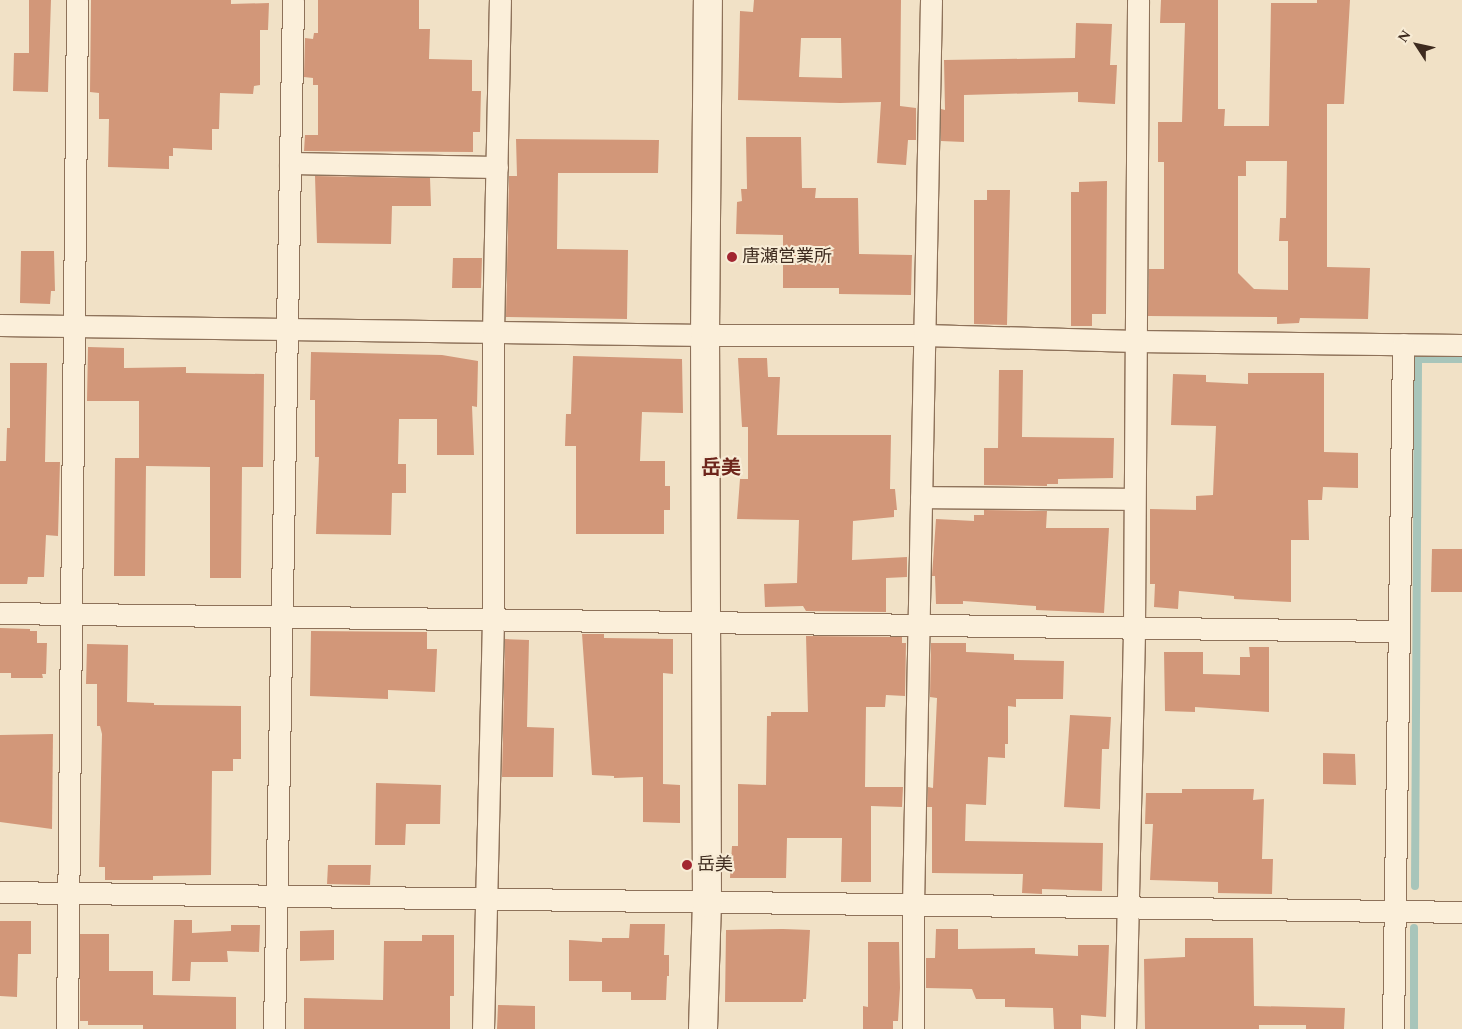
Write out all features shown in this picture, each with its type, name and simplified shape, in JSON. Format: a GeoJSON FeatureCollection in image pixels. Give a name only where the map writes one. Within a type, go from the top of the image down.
{"type":"FeatureCollection","features":[{"type":"Feature","properties":{"kind":"street"},"geometry":{"type":"LineString","coordinates":[[67,1029],[77,0]]}},
{"type":"Feature","properties":{"kind":"street"},"geometry":{"type":"LineString","coordinates":[[274,1029],[293,0]]}},
{"type":"Feature","properties":{"kind":"street"},"geometry":{"type":"LineString","coordinates":[[483,1029],[493,618],[493,332],[500,0]]}},
{"type":"Feature","properties":{"kind":"street"},"geometry":{"type":"LineString","coordinates":[[703,1029],[707,903],[706,335],[708,0]]}},
{"type":"Feature","properties":{"kind":"street"},"geometry":{"type":"LineString","coordinates":[[913,1029],[913,905],[931,0]]}},
{"type":"Feature","properties":{"kind":"street"},"geometry":{"type":"LineString","coordinates":[[1125,1029],[1126,907],[1134,626],[1134,341],[1138,0]]}},
{"type":"Feature","properties":{"kind":"street"},"geometry":{"type":"LineString","coordinates":[[290,163],[497,167]]}},
{"type":"Feature","properties":{"kind":"street"},"geometry":{"type":"LineString","coordinates":[[0,325],[706,335],[924,335],[1134,341],[1462,345]]}},
{"type":"Feature","properties":{"kind":"street"},"geometry":{"type":"LineString","coordinates":[[1393,1029],[1393,911],[1403,344]]}},
{"type":"Feature","properties":{"kind":"street"},"geometry":{"type":"LineString","coordinates":[[921,497],[1133,499]]}},
{"type":"Feature","properties":{"kind":"street"},"geometry":{"type":"LineString","coordinates":[[0,613],[1398,630]]}},
{"type":"Feature","properties":{"kind":"street"},"geometry":{"type":"LineString","coordinates":[[0,892],[1462,912]]}},
{"type":"Feature","properties":{"kind":"building"},"geometry":{"type":"Polygon","coordinates":[[[29,0],[51,0],[48,92],[13,91],[14,53],[29,53],[29,0]]]}},
{"type":"Feature","properties":{"kind":"building"},"geometry":{"type":"Polygon","coordinates":[[[91,0],[231,0],[231,4],[269,3],[268,30],[260,30],[260,85],[254,86],[253,94],[220,93],[219,129],[212,129],[212,150],[173,148],[173,156],[169,156],[169,169],[108,167],[109,119],[99,119],[99,93],[90,92],[91,0]]]}},
{"type":"Feature","properties":{"kind":"building"},"geometry":{"type":"Polygon","coordinates":[[[318,0],[419,0],[419,29],[430,29],[429,59],[472,60],[472,91],[481,91],[480,132],[473,132],[473,152],[304,151],[305,135],[318,135],[318,85],[313,85],[313,78],[304,77],[305,38],[313,39],[314,33],[318,33],[318,0]]]}},
{"type":"Feature","properties":{"kind":"building"},"geometry":{"type":"Polygon","coordinates":[[[754,0],[901,0],[900,106],[916,108],[916,140],[908,140],[906,165],[877,163],[881,102],[840,103],[738,100],[740,11],[753,12],[754,0]],[[801,38],[799,77],[842,78],[841,38],[801,38]]]}},
{"type":"Feature","properties":{"kind":"building"},"geometry":{"type":"Polygon","coordinates":[[[1161,0],[1218,0],[1218,109],[1225,109],[1224,126],[1269,126],[1271,3],[1317,3],[1317,0],[1350,0],[1344,104],[1327,104],[1327,267],[1370,268],[1368,319],[1300,318],[1299,323],[1277,324],[1277,317],[1148,316],[1149,269],[1164,269],[1164,162],[1158,162],[1158,122],[1182,122],[1185,23],[1160,23],[1161,0]],[[1246,161],[1246,176],[1238,176],[1238,273],[1254,289],[1288,290],[1288,241],[1279,241],[1280,218],[1286,218],[1287,161],[1246,161]]]}},
{"type":"Feature","properties":{"kind":"building"},"geometry":{"type":"Polygon","coordinates":[[[1076,23],[1112,24],[1110,65],[1117,65],[1115,104],[1078,102],[1078,92],[964,95],[964,142],[941,141],[941,109],[945,110],[944,60],[1075,58],[1076,23]]]}},
{"type":"Feature","properties":{"kind":"building"},"geometry":{"type":"Polygon","coordinates":[[[746,137],[801,137],[802,188],[816,188],[815,198],[858,198],[859,254],[912,255],[911,295],[839,294],[839,288],[783,288],[783,235],[736,234],[737,202],[742,201],[741,189],[747,189],[746,137]]]}},
{"type":"Feature","properties":{"kind":"building"},"geometry":{"type":"Polygon","coordinates":[[[516,139],[659,140],[658,173],[558,173],[557,249],[628,250],[627,319],[506,317],[509,176],[517,176],[516,139]]]}},
{"type":"Feature","properties":{"kind":"building"},"geometry":{"type":"Polygon","coordinates":[[[315,176],[430,178],[431,206],[392,206],[391,244],[317,243],[315,176]]]}},
{"type":"Feature","properties":{"kind":"building"},"geometry":{"type":"Polygon","coordinates":[[[1107,181],[1106,314],[1092,314],[1092,326],[1071,326],[1071,192],[1079,192],[1079,182],[1107,181]]]}},
{"type":"Feature","properties":{"kind":"building"},"geometry":{"type":"Polygon","coordinates":[[[987,190],[1010,190],[1007,325],[974,324],[974,200],[987,200],[987,190]]]}},
{"type":"Feature","properties":{"kind":"building"},"geometry":{"type":"Polygon","coordinates":[[[21,251],[54,251],[55,291],[51,291],[50,304],[20,303],[21,251]]]}},
{"type":"Feature","properties":{"kind":"building"},"geometry":{"type":"Polygon","coordinates":[[[453,258],[482,258],[481,288],[452,288],[453,258]]]}},
{"type":"Feature","properties":{"kind":"building"},"geometry":{"type":"Polygon","coordinates":[[[88,347],[124,348],[124,368],[186,367],[186,373],[264,374],[263,467],[242,467],[241,578],[210,578],[210,467],[146,466],[145,576],[114,576],[115,458],[139,458],[139,401],[87,401],[88,347]]]}},
{"type":"Feature","properties":{"kind":"building"},"geometry":{"type":"Polygon","coordinates":[[[311,352],[442,355],[478,361],[477,407],[472,406],[474,455],[437,455],[437,419],[399,419],[398,464],[406,464],[406,493],[392,493],[391,535],[316,534],[319,457],[315,457],[315,400],[310,400],[311,352]]]}},
{"type":"Feature","properties":{"kind":"building"},"geometry":{"type":"Polygon","coordinates":[[[573,356],[682,359],[683,413],[642,412],[640,461],[665,461],[665,486],[670,486],[670,510],[664,510],[664,534],[576,534],[576,446],[565,446],[566,414],[571,414],[573,356]]]}},
{"type":"Feature","properties":{"kind":"building"},"geometry":{"type":"Polygon","coordinates":[[[738,358],[767,358],[768,377],[780,377],[777,435],[891,435],[890,489],[895,489],[897,510],[894,510],[894,517],[853,521],[852,560],[907,557],[907,577],[886,578],[886,612],[806,611],[803,606],[765,607],[764,584],[797,583],[799,520],[737,519],[740,479],[748,479],[748,427],[742,427],[738,358]]]}},
{"type":"Feature","properties":{"kind":"building"},"geometry":{"type":"Polygon","coordinates":[[[10,363],[47,363],[45,462],[60,462],[58,536],[46,535],[44,577],[28,577],[27,584],[0,584],[0,461],[6,461],[7,428],[10,428],[10,363]]]}},
{"type":"Feature","properties":{"kind":"building"},"geometry":{"type":"Polygon","coordinates":[[[999,370],[1023,370],[1022,437],[1114,438],[1113,478],[1058,479],[1058,484],[1047,484],[1047,486],[984,485],[984,448],[998,448],[999,370]]]}},
{"type":"Feature","properties":{"kind":"building"},"geometry":{"type":"Polygon","coordinates":[[[1248,373],[1324,373],[1324,452],[1358,453],[1358,488],[1323,487],[1322,500],[1308,500],[1309,540],[1291,540],[1291,602],[1234,599],[1234,596],[1179,591],[1178,609],[1154,607],[1155,584],[1150,584],[1150,509],[1196,510],[1196,496],[1213,495],[1216,426],[1171,425],[1173,374],[1206,375],[1206,382],[1248,384],[1248,373]]]}},
{"type":"Feature","properties":{"kind":"building"},"geometry":{"type":"Polygon","coordinates":[[[984,510],[1047,511],[1046,528],[1109,528],[1104,613],[1036,610],[1036,606],[963,601],[963,604],[936,604],[935,576],[932,576],[936,519],[974,521],[974,515],[984,515],[984,510]]]}},
{"type":"Feature","properties":{"kind":"building"},"geometry":{"type":"Polygon","coordinates":[[[1432,549],[1462,549],[1462,592],[1431,592],[1432,549]]]}},
{"type":"Feature","properties":{"kind":"building"},"geometry":{"type":"Polygon","coordinates":[[[0,628],[37,631],[37,643],[47,643],[46,674],[42,674],[43,678],[11,678],[11,673],[0,673],[0,628]]]}},
{"type":"Feature","properties":{"kind":"building"},"geometry":{"type":"Polygon","coordinates":[[[311,631],[427,632],[427,649],[437,649],[435,692],[388,690],[388,699],[310,696],[311,631]]]}},
{"type":"Feature","properties":{"kind":"building"},"geometry":{"type":"Polygon","coordinates":[[[582,634],[604,634],[604,638],[673,639],[673,674],[663,673],[663,784],[680,785],[680,823],[643,822],[643,777],[614,778],[614,776],[592,775],[582,634]]]}},
{"type":"Feature","properties":{"kind":"building"},"geometry":{"type":"Polygon","coordinates":[[[806,636],[902,637],[902,643],[906,643],[905,696],[886,695],[885,707],[866,707],[865,787],[903,787],[902,807],[871,806],[871,882],[841,882],[842,838],[787,838],[786,878],[730,878],[732,846],[738,846],[738,784],[766,785],[767,716],[771,716],[771,712],[808,712],[806,636]]]}},
{"type":"Feature","properties":{"kind":"building"},"geometry":{"type":"Polygon","coordinates":[[[505,639],[529,640],[527,727],[554,728],[553,777],[502,777],[505,639]]]}},
{"type":"Feature","properties":{"kind":"building"},"geometry":{"type":"Polygon","coordinates":[[[931,643],[966,643],[966,652],[1014,654],[1014,660],[1064,661],[1063,699],[1016,699],[1016,707],[1008,706],[1008,744],[1005,744],[1005,758],[988,757],[986,805],[966,804],[965,841],[1103,843],[1102,891],[1042,889],[1042,894],[1022,893],[1023,874],[932,873],[932,807],[927,807],[928,787],[933,788],[937,698],[930,697],[931,643]]]}},
{"type":"Feature","properties":{"kind":"building"},"geometry":{"type":"Polygon","coordinates":[[[87,644],[128,645],[127,702],[154,703],[154,705],[241,706],[241,759],[233,759],[233,771],[212,771],[211,875],[153,876],[153,880],[105,880],[105,867],[99,867],[102,734],[100,726],[97,726],[97,684],[86,684],[87,644]]]}},
{"type":"Feature","properties":{"kind":"building"},"geometry":{"type":"Polygon","coordinates":[[[1249,647],[1269,647],[1269,712],[1195,707],[1195,712],[1165,711],[1164,652],[1203,652],[1203,674],[1240,675],[1240,657],[1250,657],[1249,647]]]}},
{"type":"Feature","properties":{"kind":"building"},"geometry":{"type":"Polygon","coordinates":[[[1070,715],[1111,717],[1109,749],[1102,749],[1100,809],[1064,807],[1070,715]]]}},
{"type":"Feature","properties":{"kind":"building"},"geometry":{"type":"Polygon","coordinates":[[[53,734],[52,829],[0,822],[0,735],[53,734]]]}},
{"type":"Feature","properties":{"kind":"building"},"geometry":{"type":"Polygon","coordinates":[[[1323,753],[1355,754],[1356,785],[1323,784],[1323,753]]]}},
{"type":"Feature","properties":{"kind":"building"},"geometry":{"type":"Polygon","coordinates":[[[376,783],[441,785],[440,824],[406,824],[405,845],[375,845],[376,783]]]}},
{"type":"Feature","properties":{"kind":"building"},"geometry":{"type":"Polygon","coordinates":[[[1182,789],[1254,789],[1253,800],[1264,799],[1262,859],[1273,859],[1272,894],[1218,893],[1218,882],[1150,880],[1153,824],[1145,824],[1146,793],[1182,793],[1182,789]]]}},
{"type":"Feature","properties":{"kind":"building"},"geometry":{"type":"Polygon","coordinates":[[[328,865],[371,865],[370,885],[327,884],[328,865]]]}},
{"type":"Feature","properties":{"kind":"building"},"geometry":{"type":"Polygon","coordinates":[[[174,920],[192,920],[192,933],[231,931],[231,925],[260,925],[259,952],[227,951],[228,962],[191,962],[190,981],[172,981],[174,920]]]}},
{"type":"Feature","properties":{"kind":"building"},"geometry":{"type":"Polygon","coordinates":[[[0,921],[31,921],[31,954],[18,954],[17,997],[0,996],[0,921]]]}},
{"type":"Feature","properties":{"kind":"building"},"geometry":{"type":"Polygon","coordinates":[[[630,924],[665,924],[664,955],[669,955],[666,1000],[631,1000],[631,992],[602,992],[602,981],[569,981],[569,940],[602,942],[602,938],[629,938],[630,924]]]}},
{"type":"Feature","properties":{"kind":"building"},"geometry":{"type":"Polygon","coordinates":[[[936,929],[958,929],[958,949],[1035,948],[1035,954],[1078,956],[1078,945],[1109,945],[1106,1017],[1081,1015],[1081,1029],[1054,1029],[1053,1008],[1005,1007],[1005,999],[976,999],[972,989],[926,988],[926,958],[935,958],[936,929]]]}},
{"type":"Feature","properties":{"kind":"building"},"geometry":{"type":"Polygon","coordinates":[[[334,930],[334,960],[300,961],[300,931],[334,930]]]}},
{"type":"Feature","properties":{"kind":"building"},"geometry":{"type":"Polygon","coordinates":[[[726,930],[810,930],[806,999],[803,999],[803,1002],[725,1002],[726,930]]]}},
{"type":"Feature","properties":{"kind":"building"},"geometry":{"type":"Polygon","coordinates":[[[80,934],[109,934],[109,971],[153,971],[153,995],[236,997],[236,1029],[143,1029],[143,1025],[88,1025],[88,1021],[80,1021],[80,934]]]}},
{"type":"Feature","properties":{"kind":"building"},"geometry":{"type":"Polygon","coordinates":[[[422,935],[454,935],[454,996],[450,996],[450,1029],[304,1029],[304,998],[383,1000],[384,941],[422,941],[422,935]]]}},
{"type":"Feature","properties":{"kind":"building"},"geometry":{"type":"Polygon","coordinates":[[[1185,938],[1253,938],[1254,1006],[1345,1008],[1344,1029],[1306,1029],[1306,1025],[1259,1025],[1259,1029],[1145,1029],[1144,959],[1185,957],[1185,938]]]}},
{"type":"Feature","properties":{"kind":"building"},"geometry":{"type":"Polygon","coordinates":[[[868,942],[899,942],[900,988],[898,1021],[893,1021],[893,1029],[863,1029],[863,1006],[868,1007],[868,942]]]}},
{"type":"Feature","properties":{"kind":"building"},"geometry":{"type":"Polygon","coordinates":[[[498,1005],[535,1006],[535,1029],[497,1029],[498,1005]]]}},
{"type":"Feature","properties":{"kind":"waterway"},"geometry":{"type":"LineString","coordinates":[[1415,886],[1418,359],[1462,359]]}},
{"type":"Feature","properties":{"kind":"waterway"},"geometry":{"type":"LineString","coordinates":[[1414,928],[1414,1029]]}},
{"type":"Feature","properties":{"kind":"place","name":"唐瀬営業所"},"geometry":{"type":"Point","coordinates":[732,257]}},
{"type":"Feature","properties":{"kind":"place","name":"岳美"},"geometry":{"type":"Point","coordinates":[687,865]}},
{"type":"Feature","properties":{"kind":"district","name":"岳美"},"geometry":{"type":"Point","coordinates":[721,468]}}]}
